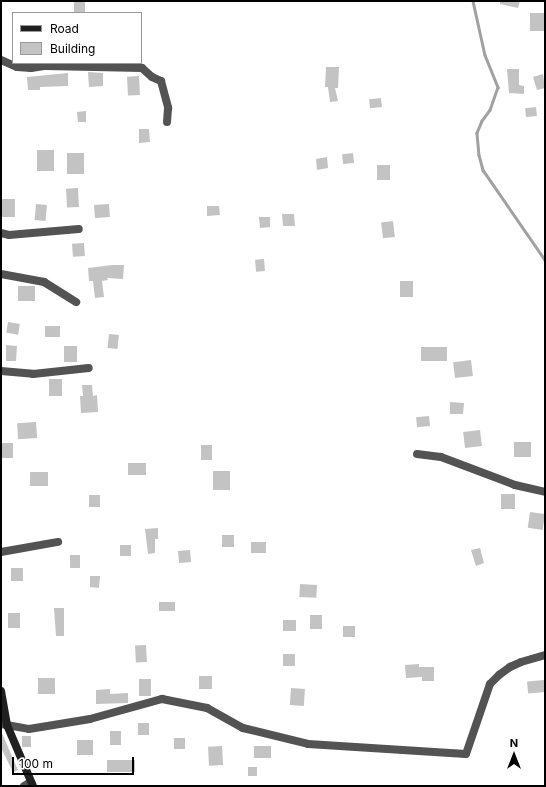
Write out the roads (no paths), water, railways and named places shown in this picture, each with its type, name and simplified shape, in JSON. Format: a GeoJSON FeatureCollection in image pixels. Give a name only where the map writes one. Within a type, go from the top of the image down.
{"type":"FeatureCollection","features":[{"type":"Feature","properties":{"kind":"main road"},"geometry":{"type":"LineString","coordinates":[[1,691],[4,724],[29,785]]}},
{"type":"Feature","properties":{"kind":"street"},"geometry":{"type":"LineString","coordinates":[[1,60],[17,67],[31,68],[46,66],[142,68],[152,77],[162,81],[168,108],[167,122]]}},
{"type":"Feature","properties":{"kind":"street"},"geometry":{"type":"LineString","coordinates":[[1,233],[9,235],[79,229]]}},
{"type":"Feature","properties":{"kind":"street"},"geometry":{"type":"LineString","coordinates":[[1,274],[44,282],[76,302]]}},
{"type":"Feature","properties":{"kind":"street"},"geometry":{"type":"LineString","coordinates":[[1,371],[33,374],[89,368]]}},
{"type":"Feature","properties":{"kind":"street"},"geometry":{"type":"LineString","coordinates":[[417,454],[441,457],[515,485],[545,492]]}},
{"type":"Feature","properties":{"kind":"street"},"geometry":{"type":"LineString","coordinates":[[1,552],[58,542]]}},
{"type":"Feature","properties":{"kind":"street"},"geometry":{"type":"LineString","coordinates":[[4,724],[29,728],[90,719],[162,699],[207,708],[243,728],[308,744],[466,754],[490,684],[498,675],[510,667],[545,655]]}},
{"type":"Feature","properties":{"kind":"waterway"},"geometry":{"type":"LineString","coordinates":[[473,1],[485,55],[498,87],[490,110],[482,121],[477,133],[479,155],[483,170],[545,260]]}}]}
